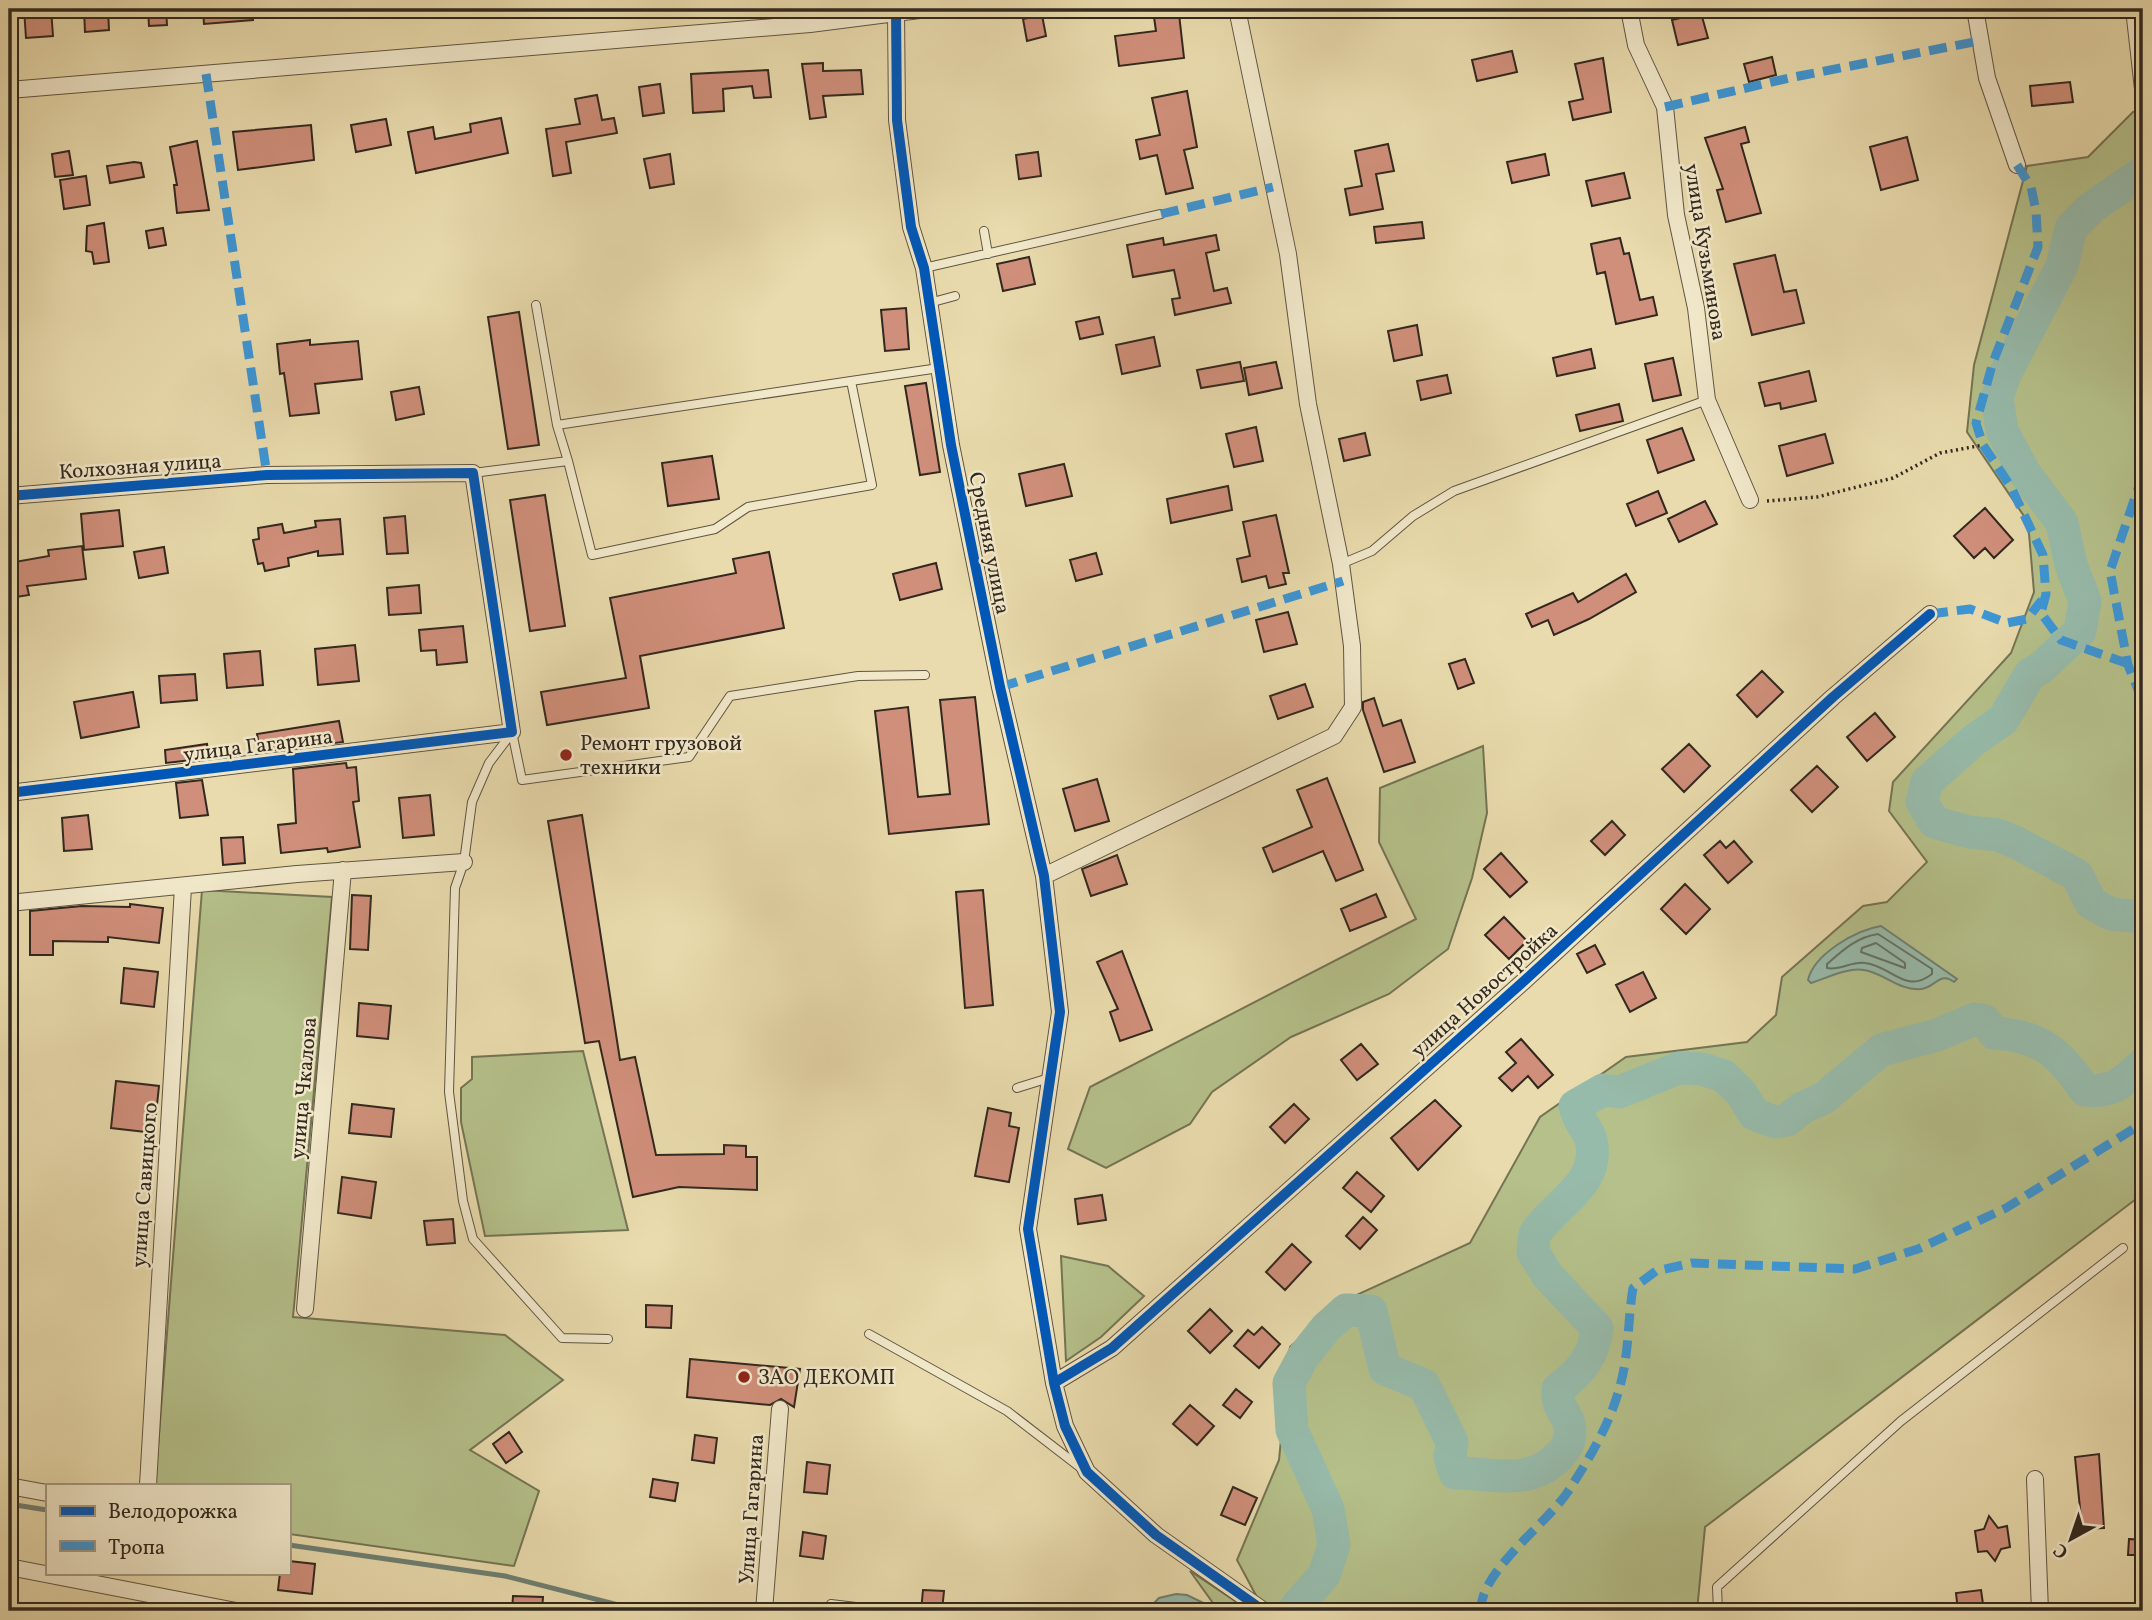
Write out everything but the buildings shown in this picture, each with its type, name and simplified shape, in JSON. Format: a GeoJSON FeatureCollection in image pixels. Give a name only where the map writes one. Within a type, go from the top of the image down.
{"type":"FeatureCollection","features":[{"type":"Feature","properties":{"kind":"street"},"geometry":{"type":"LineString","coordinates":[[9,90],[810,24],[927,9]]}},
{"type":"Feature","properties":{"kind":"street"},"geometry":{"type":"LineString","coordinates":[[1044,876],[1334,736],[1353,707],[1352,646],[1341,564],[1308,404],[1288,254],[1237,9]]}},
{"type":"Feature","properties":{"kind":"street","name":"улица Кузьминова"},"geometry":{"type":"LineString","coordinates":[[1629,9],[1636,46],[1665,107],[1676,215],[1696,308],[1707,400],[1750,500]]}},
{"type":"Feature","properties":{"kind":"street"},"geometry":{"type":"LineString","coordinates":[[1975,9],[1987,78],[2017,165]]}},
{"type":"Feature","properties":{"kind":"street"},"geometry":{"type":"LineString","coordinates":[[2134,9],[2143,89]]}},
{"type":"Feature","properties":{"kind":"street","name":"Средняя улица"},"geometry":{"type":"LineString","coordinates":[[896,11],[897,120],[911,227],[924,268],[951,445],[1000,687],[1044,876],[1060,1012],[1028,1229],[1054,1383],[1065,1426],[1087,1472]]}},
{"type":"Feature","properties":{"kind":"street"},"geometry":{"type":"LineString","coordinates":[[473,473],[512,732]]}},
{"type":"Feature","properties":{"kind":"street","name":"Колхозная улица"},"geometry":{"type":"LineString","coordinates":[[9,496],[274,476],[473,473]]}},
{"type":"Feature","properties":{"kind":"street","name":"улица Новостройка"},"geometry":{"type":"LineString","coordinates":[[1054,1383],[1112,1349],[1524,981],[1833,697],[1930,614]]}},
{"type":"Feature","properties":{"kind":"street","name":"улица Гагарина"},"geometry":{"type":"LineString","coordinates":[[9,793],[512,732]]}},
{"type":"Feature","properties":{"kind":"street"},"geometry":{"type":"LineString","coordinates":[[9,903],[343,870],[464,862]]}},
{"type":"Feature","properties":{"kind":"street","name":"улица Чкалова"},"geometry":{"type":"LineString","coordinates":[[305,1309],[343,870]]}},
{"type":"Feature","properties":{"kind":"street","name":"улица Савицкого"},"geometry":{"type":"LineString","coordinates":[[148,1484],[183,887]]}},
{"type":"Feature","properties":{"kind":"street","name":"Улица Гагарина"},"geometry":{"type":"LineString","coordinates":[[764,1611],[780,1409]]}},
{"type":"Feature","properties":{"kind":"street"},"geometry":{"type":"LineString","coordinates":[[1087,1472],[1156,1535],[1261,1609]]}},
{"type":"Feature","properties":{"kind":"street"},"geometry":{"type":"LineString","coordinates":[[2035,1479],[2040,1611]]}},
{"type":"Feature","properties":{"kind":"street"},"geometry":{"type":"LineString","coordinates":[[9,1486],[46,1493]]}},
{"type":"Feature","properties":{"kind":"street"},"geometry":{"type":"LineString","coordinates":[[9,1567],[236,1611]]}},
{"type":"Feature","properties":{"kind":"street"},"geometry":{"type":"LineString","coordinates":[[140,1611],[141,1594]]}},
{"type":"Feature","properties":{"kind":"lane"},"geometry":{"type":"LineString","coordinates":[[924,268],[1161,214]]}},
{"type":"Feature","properties":{"kind":"lane"},"geometry":{"type":"LineString","coordinates":[[984,231],[988,254]]}},
{"type":"Feature","properties":{"kind":"lane"},"geometry":{"type":"LineString","coordinates":[[929,303],[955,296]]}},
{"type":"Feature","properties":{"kind":"lane"},"geometry":{"type":"LineString","coordinates":[[536,305],[556,425],[592,555],[715,529],[748,507],[872,485],[851,381]]}},
{"type":"Feature","properties":{"kind":"lane"},"geometry":{"type":"LineString","coordinates":[[556,425],[939,368]]}},
{"type":"Feature","properties":{"kind":"lane"},"geometry":{"type":"LineString","coordinates":[[1341,564],[1372,551],[1413,516],[1454,491],[1707,400]]}},
{"type":"Feature","properties":{"kind":"lane"},"geometry":{"type":"LineString","coordinates":[[473,473],[568,461]]}},
{"type":"Feature","properties":{"kind":"lane"},"geometry":{"type":"LineString","coordinates":[[512,732],[522,780],[689,757],[730,696],[858,676],[926,676]]}},
{"type":"Feature","properties":{"kind":"lane"},"geometry":{"type":"LineString","coordinates":[[512,732],[489,763],[472,802],[464,862],[455,888],[449,1092],[463,1201],[473,1239],[562,1338],[608,1339]]}},
{"type":"Feature","properties":{"kind":"lane"},"geometry":{"type":"LineString","coordinates":[[1017,1088],[1052,1077]]}},
{"type":"Feature","properties":{"kind":"lane"},"geometry":{"type":"LineString","coordinates":[[1718,1611],[1717,1587],[1901,1421],[2123,1248]]}},
{"type":"Feature","properties":{"kind":"lane"},"geometry":{"type":"LineString","coordinates":[[869,1334],[1007,1411],[1087,1472]]}},
{"type":"Feature","properties":{"kind":"lane"},"geometry":{"type":"LineString","coordinates":[[831,1604],[889,1611]]}},
{"type":"Feature","properties":{"kind":"path"},"geometry":{"type":"LineString","coordinates":[[1750,500],[1817,497],[1893,478],[1940,453],[1983,445]]}},
{"type":"Feature","properties":{"kind":"green space"},"geometry":{"type":"Polygon","coordinates":[[[2143,110],[2143,1201],[2136,1199],[1705,1527],[1697,1611],[1274,1611],[1259,1601],[1237,1560],[1279,1460],[1290,1347],[1339,1303],[1470,1243],[1540,1117],[1626,1057],[1747,1042],[1776,1015],[1782,977],[1863,906],[1887,902],[1927,862],[1889,811],[1893,782],[2011,653],[2034,592],[2028,522],[1967,432],[1974,365],[2027,166],[2088,157],[2133,112],[2143,110]]]}},
{"type":"Feature","properties":{"kind":"green space"},"geometry":{"type":"Polygon","coordinates":[[[1483,746],[1487,813],[1472,878],[1448,949],[1389,994],[1291,1037],[1212,1092],[1190,1124],[1106,1168],[1068,1149],[1090,1087],[1416,919],[1379,842],[1380,788],[1483,746]]]}},
{"type":"Feature","properties":{"kind":"green space"},"geometry":{"type":"Polygon","coordinates":[[[202,890],[332,897],[293,1317],[505,1335],[563,1380],[470,1450],[539,1491],[514,1566],[290,1534],[290,1484],[155,1484],[202,890]]]}},
{"type":"Feature","properties":{"kind":"green space"},"geometry":{"type":"Polygon","coordinates":[[[583,1051],[628,1230],[485,1236],[461,1122],[461,1088],[472,1079],[472,1057],[583,1051]]]}},
{"type":"Feature","properties":{"kind":"green space"},"geometry":{"type":"Polygon","coordinates":[[[1061,1256],[1108,1266],[1144,1296],[1101,1337],[1066,1361],[1061,1256]]]}},
{"type":"Feature","properties":{"kind":"green space"},"geometry":{"type":"Polygon","coordinates":[[[1190,1571],[1250,1611],[1218,1610],[1190,1571]]]}},
{"type":"Feature","properties":{"kind":"water"},"geometry":{"type":"Polygon","coordinates":[[[1881,926],[1957,979],[1954,982],[1944,978],[1926,988],[1913,989],[1858,969],[1811,983],[1808,980],[1818,961],[1837,945],[1860,932],[1881,926]]]}},
{"type":"Feature","properties":{"kind":"water"},"geometry":{"type":"Polygon","coordinates":[[[1176,1594],[1187,1595],[1220,1611],[1146,1611],[1159,1598],[1176,1594]]]}},
{"type":"Feature","properties":{"kind":"waterway"},"geometry":{"type":"LineString","coordinates":[[2143,172],[2091,208],[2071,228],[2062,266],[2005,374],[1997,398],[2002,430],[2009,444],[2024,472],[2062,523],[2071,565],[2085,601],[2080,631],[2041,668],[2030,674],[2003,720],[1974,740],[1927,782],[1922,802],[1934,822],[1969,832],[1998,835],[2017,843],[2077,875],[2091,903],[2111,914],[2143,917]]}},
{"type":"Feature","properties":{"kind":"waterway"},"geometry":{"type":"LineString","coordinates":[[1296,1607],[1324,1575],[1334,1545],[1328,1509],[1292,1430],[1289,1383],[1303,1357],[1326,1328],[1346,1310],[1371,1311],[1385,1369],[1424,1385],[1452,1442],[1450,1458],[1455,1473],[1522,1475],[1546,1466],[1558,1457],[1567,1445],[1570,1438],[1569,1424],[1559,1402],[1558,1389],[1585,1363],[1593,1347],[1597,1328],[1548,1276],[1533,1252],[1537,1231],[1576,1191],[1590,1168],[1591,1140],[1575,1106],[1603,1090],[1619,1092],[1679,1068],[1702,1069],[1724,1076],[1742,1094],[1754,1114],[1775,1122],[1787,1120],[1802,1108],[1824,1098],[1881,1050],[1937,1035],[1975,1019],[1985,1021],[1994,1033],[2024,1038],[2047,1048],[2066,1065],[2085,1090],[2110,1088],[2124,1081],[2143,1064]]}},
{"type":"Feature","properties":{"kind":"waterway"},"geometry":{"type":"LineString","coordinates":[[9,1504],[46,1510]]}},
{"type":"Feature","properties":{"kind":"waterway"},"geometry":{"type":"LineString","coordinates":[[290,1545],[505,1576],[642,1611]]}},
{"type":"Feature","properties":{"kind":"marked path"},"geometry":{"type":"LineString","coordinates":[[1665,107],[1789,78],[1979,41]]}},
{"type":"Feature","properties":{"kind":"marked path"},"geometry":{"type":"LineString","coordinates":[[206,74],[267,475]]}},
{"type":"Feature","properties":{"kind":"marked path"},"geometry":{"type":"LineString","coordinates":[[2017,165],[2031,187],[2036,211],[2038,247],[1993,362],[1976,423],[1983,445],[2011,487],[2043,555],[2046,594],[2041,613],[2061,640],[2143,669]]}},
{"type":"Feature","properties":{"kind":"marked path"},"geometry":{"type":"LineString","coordinates":[[1161,214],[1273,187]]}},
{"type":"Feature","properties":{"kind":"marked path"},"geometry":{"type":"LineString","coordinates":[[2143,474],[2110,571],[2128,665],[2143,702]]}},
{"type":"Feature","properties":{"kind":"marked path"},"geometry":{"type":"LineString","coordinates":[[1000,687],[1343,581]]}},
{"type":"Feature","properties":{"kind":"marked path"},"geometry":{"type":"LineString","coordinates":[[1930,614],[1970,609],[2007,623],[2027,619],[2042,600]]}},
{"type":"Feature","properties":{"kind":"marked path"},"geometry":{"type":"LineString","coordinates":[[1481,1611],[1483,1596],[1490,1581],[1557,1506],[1600,1438],[1622,1378],[1633,1288],[1656,1271],[1692,1263],[1855,1269],[1918,1249],[2006,1208],[2143,1123]]}},
{"type":"Feature","properties":{"kind":"cycle path"},"geometry":{"type":"LineString","coordinates":[[896,9],[897,120],[911,227],[924,268],[951,445],[1000,687],[1044,876],[1060,1012],[1028,1229],[1054,1383],[1065,1426],[1087,1472],[1156,1535],[1264,1611]]}},
{"type":"Feature","properties":{"kind":"cycle path"},"geometry":{"type":"LineString","coordinates":[[9,496],[267,475],[473,473],[512,732],[9,793]]}},
{"type":"Feature","properties":{"kind":"cycle path"},"geometry":{"type":"LineString","coordinates":[[1054,1383],[1112,1348],[1524,981],[1833,697],[1930,614]]}},
{"type":"Feature","properties":{"kind":"place","name":"Ремонт грузовой техники"},"geometry":{"type":"Point","coordinates":[566,755]}},
{"type":"Feature","properties":{"kind":"place","name":"ЗАО ДЕКОМП"},"geometry":{"type":"Point","coordinates":[744,1377]}}]}
